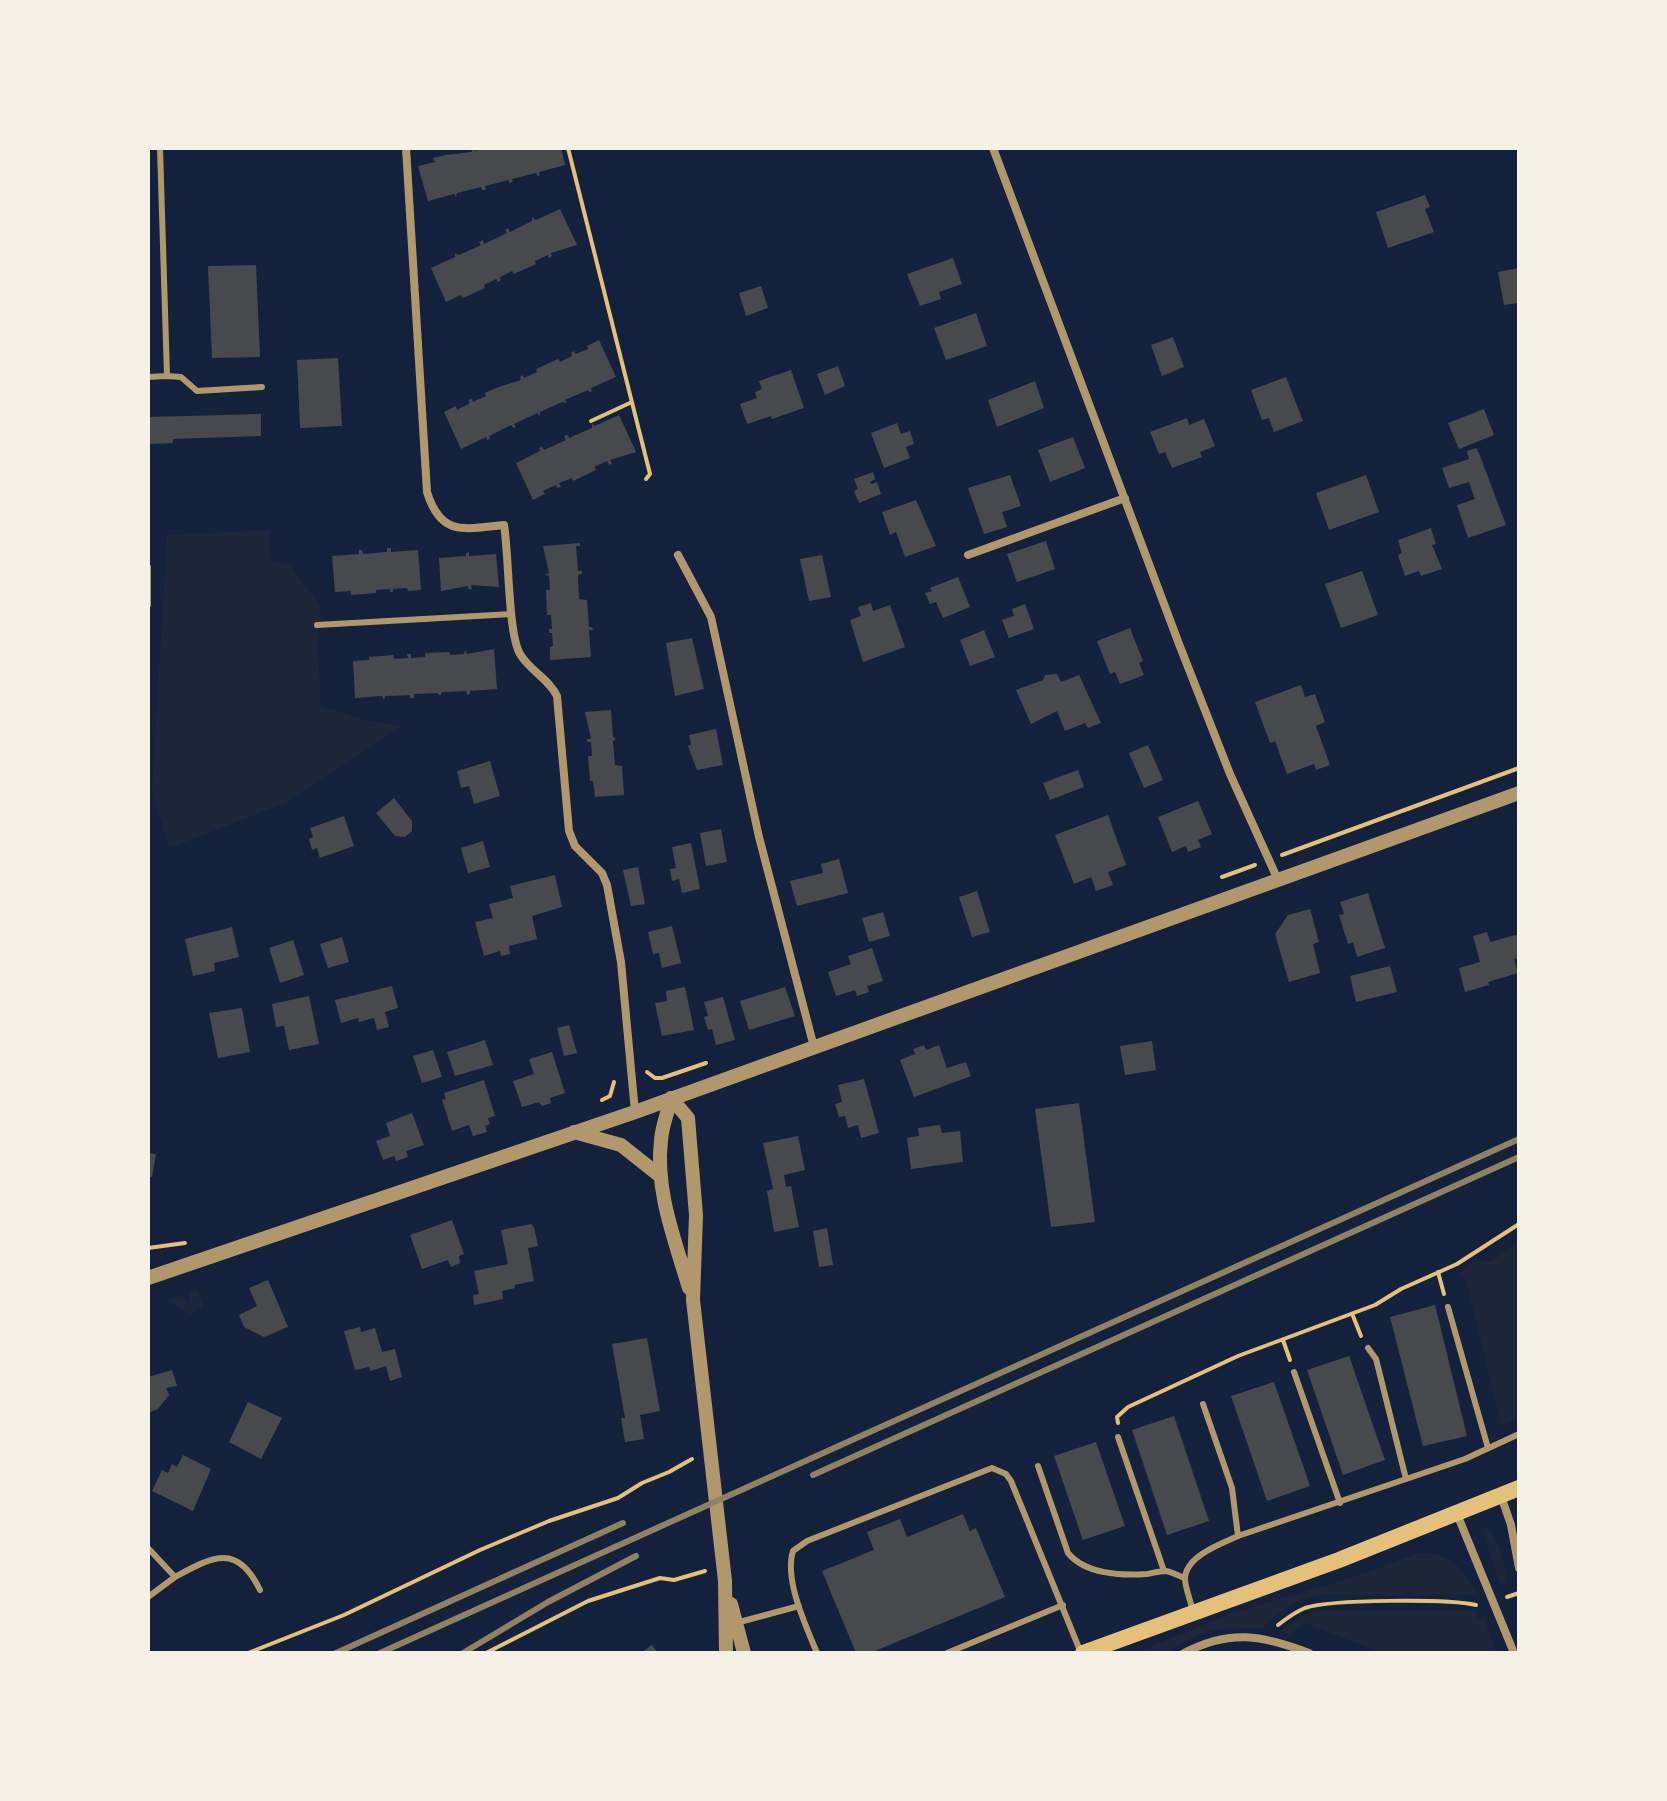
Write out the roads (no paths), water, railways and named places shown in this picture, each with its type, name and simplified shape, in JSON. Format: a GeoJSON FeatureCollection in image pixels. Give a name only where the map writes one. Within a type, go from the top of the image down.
{"type":"FeatureCollection","features":[{"type":"Feature","properties":{"kind":"main road"},"geometry":{"type":"LineString","coordinates":[[1082,1653],[1339,1560],[1519,1488]]}},
{"type":"Feature","properties":{"kind":"street"},"geometry":{"type":"LineString","coordinates":[[406,148],[427,492],[441,521],[454,528],[504,525],[509,553],[513,631],[520,654],[557,696],[569,831],[575,846],[602,873],[607,885],[621,962],[635,1112]]}},
{"type":"Feature","properties":{"kind":"street"},"geometry":{"type":"LineString","coordinates":[[993,148],[1230,774],[1278,880]]}},
{"type":"Feature","properties":{"kind":"street"},"geometry":{"type":"LineString","coordinates":[[968,555],[1125,498]]}},
{"type":"Feature","properties":{"kind":"street"},"geometry":{"type":"LineString","coordinates":[[678,555],[711,617],[759,837],[814,1047]]}},
{"type":"Feature","properties":{"kind":"street"},"geometry":{"type":"LineString","coordinates":[[149,1275],[635,1112],[1519,793]]}},
{"type":"Feature","properties":{"kind":"street"},"geometry":{"type":"LineString","coordinates":[[671,1098],[661,1138],[660,1176],[693,1300]]}},
{"type":"Feature","properties":{"kind":"street"},"geometry":{"type":"LineString","coordinates":[[671,1098],[688,1118],[696,1215],[693,1300],[725,1581],[726,1653]]}},
{"type":"Feature","properties":{"kind":"street"},"geometry":{"type":"LineString","coordinates":[[574,1132],[621,1145],[660,1176]]}},
{"type":"Feature","properties":{"kind":"street"},"geometry":{"type":"LineString","coordinates":[[1501,1496],[1511,1525],[1519,1568]]}},
{"type":"Feature","properties":{"kind":"street"},"geometry":{"type":"LineString","coordinates":[[1457,1514],[1514,1653]]}},
{"type":"Feature","properties":{"kind":"street"},"geometry":{"type":"LineString","coordinates":[[725,1581],[744,1653]]}},
{"type":"Feature","properties":{"kind":"street"},"geometry":{"type":"LineString","coordinates":[[1184,1653],[1233,1637],[1263,1637],[1309,1653]]}},
{"type":"Feature","properties":{"kind":"lane"},"geometry":{"type":"LineString","coordinates":[[160,148],[167,376]]}},
{"type":"Feature","properties":{"kind":"lane"},"geometry":{"type":"LineString","coordinates":[[148,377],[181,377],[197,391],[262,387]]}},
{"type":"Feature","properties":{"kind":"lane"},"geometry":{"type":"LineString","coordinates":[[148,567],[148,605]]}},
{"type":"Feature","properties":{"kind":"lane"},"geometry":{"type":"LineString","coordinates":[[317,625],[512,614]]}},
{"type":"Feature","properties":{"kind":"lane"},"geometry":{"type":"LineString","coordinates":[[1448,1307],[1488,1448]]}},
{"type":"Feature","properties":{"kind":"lane"},"geometry":{"type":"LineString","coordinates":[[1368,1348],[1376,1359],[1406,1479]]}},
{"type":"Feature","properties":{"kind":"lane"},"geometry":{"type":"LineString","coordinates":[[1294,1372],[1340,1503]]}},
{"type":"Feature","properties":{"kind":"lane"},"geometry":{"type":"LineString","coordinates":[[1203,1404],[1232,1488],[1238,1536]]}},
{"type":"Feature","properties":{"kind":"lane"},"geometry":{"type":"LineString","coordinates":[[1193,1612],[1185,1578],[1190,1564],[1212,1548],[1238,1536],[1406,1479],[1519,1434]]}},
{"type":"Feature","properties":{"kind":"lane"},"geometry":{"type":"LineString","coordinates":[[1118,1437],[1164,1571]]}},
{"type":"Feature","properties":{"kind":"lane"},"geometry":{"type":"LineString","coordinates":[[1038,1466],[1068,1553],[1076,1563],[1117,1573],[1164,1571],[1185,1578]]}},
{"type":"Feature","properties":{"kind":"lane"},"geometry":{"type":"LineString","coordinates":[[817,1653],[799,1606],[790,1559],[799,1545],[992,1468],[1006,1474],[1011,1481],[1082,1653]]}},
{"type":"Feature","properties":{"kind":"lane"},"geometry":{"type":"LineString","coordinates":[[148,1548],[175,1577]]}},
{"type":"Feature","properties":{"kind":"lane"},"geometry":{"type":"LineString","coordinates":[[148,1597],[175,1577],[219,1557],[230,1558],[248,1569],[260,1590]]}},
{"type":"Feature","properties":{"kind":"lane"},"geometry":{"type":"LineString","coordinates":[[947,1653],[1063,1605]]}},
{"type":"Feature","properties":{"kind":"lane"},"geometry":{"type":"LineString","coordinates":[[736,1623],[799,1606]]}},
{"type":"Feature","properties":{"kind":"railway"},"geometry":{"type":"LineString","coordinates":[[380,1653],[1519,1139]]}},
{"type":"Feature","properties":{"kind":"railway"},"geometry":{"type":"LineString","coordinates":[[813,1475],[1519,1157]]}},
{"type":"Feature","properties":{"kind":"railway"},"geometry":{"type":"LineString","coordinates":[[336,1653],[623,1523]]}},
{"type":"Feature","properties":{"kind":"railway"},"geometry":{"type":"LineString","coordinates":[[463,1653],[548,1602],[636,1556]]}}]}
